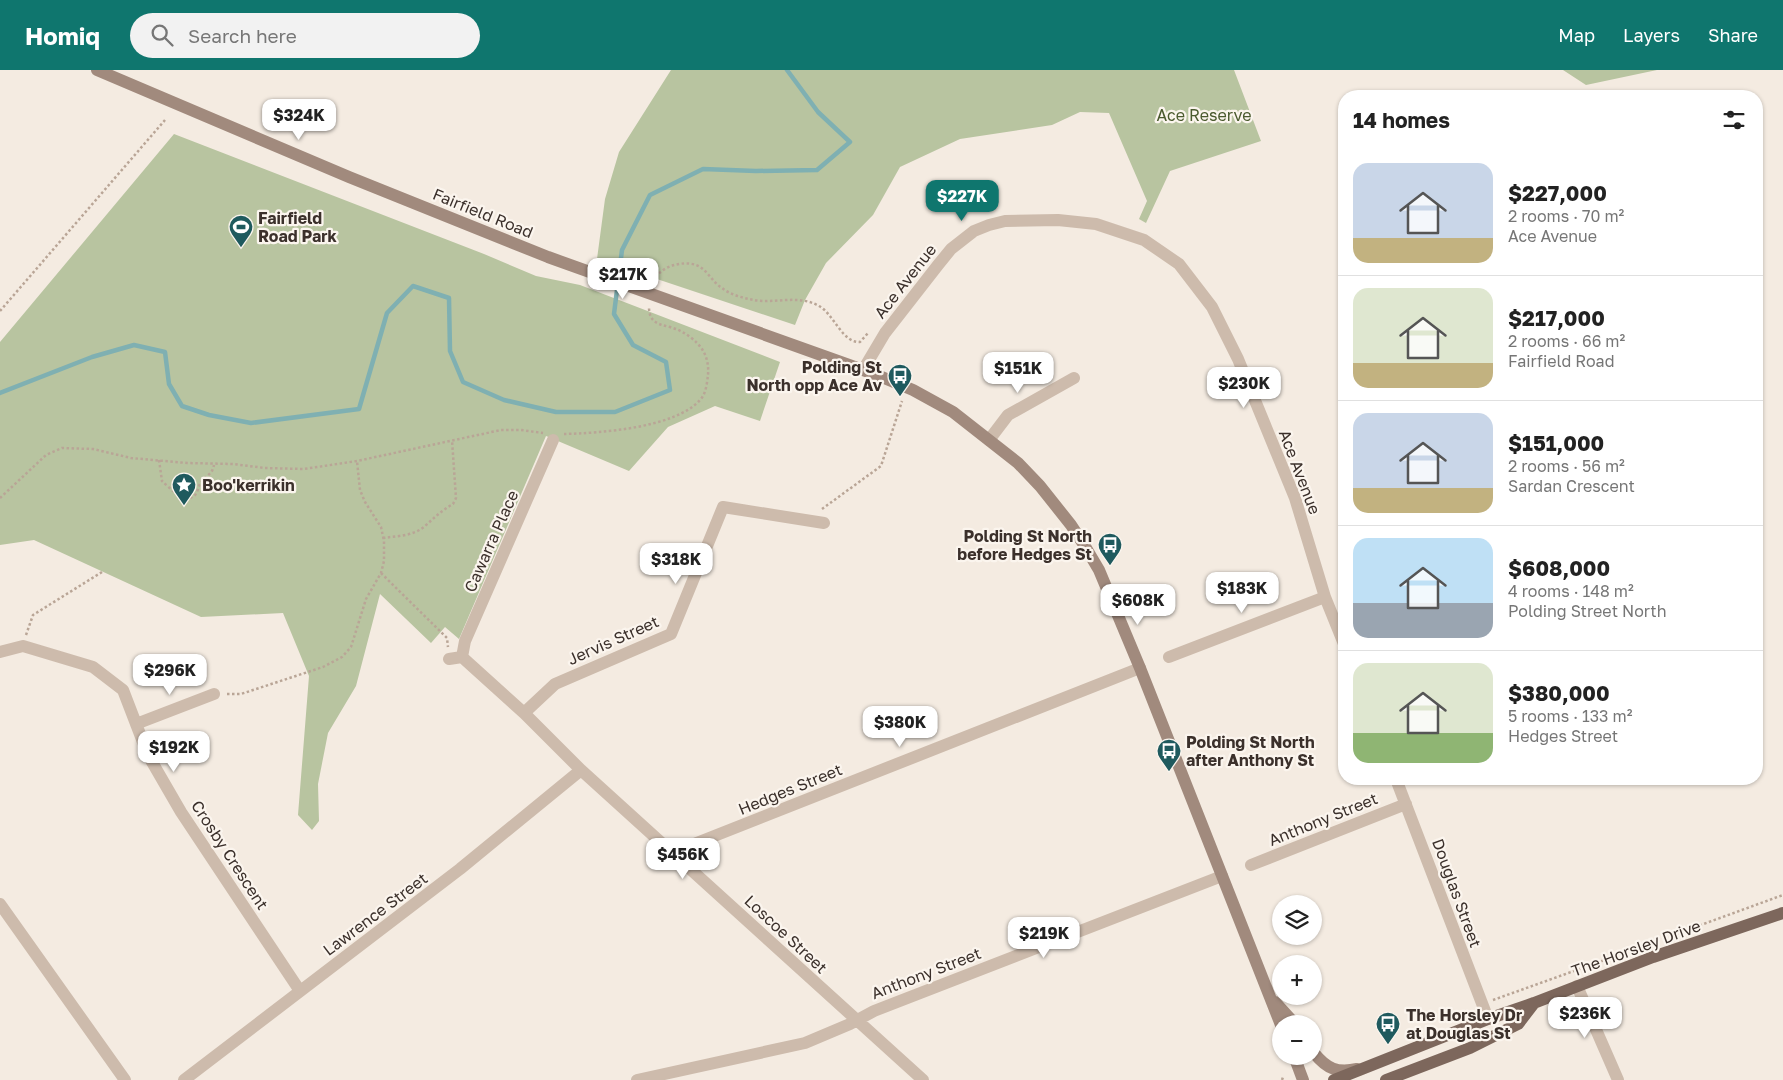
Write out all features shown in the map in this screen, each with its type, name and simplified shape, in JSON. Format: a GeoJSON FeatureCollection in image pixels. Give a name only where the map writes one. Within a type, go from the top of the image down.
{"type":"FeatureCollection","features":[{"type":"Feature","properties":{"kind":"main road","name":"Fairfield Road"},"geometry":{"type":"LineString","coordinates":[[97,70],[349,177],[595,275],[654,302],[863,370],[913,390],[953,412],[990,440],[1018,463],[1034,480],[1071,525],[1098,570],[1140,668],[1277,1015]]}},
{"type":"Feature","properties":{"kind":"main road","name":"The Horsley Drive"},"geometry":{"type":"LineString","coordinates":[[1334,1080],[1488,1019],[1534,1004],[1653,957],[1783,913]]}},
{"type":"Feature","properties":{"kind":"main road"},"geometry":{"type":"LineString","coordinates":[[1271,999],[1286,1015]]}},
{"type":"Feature","properties":{"kind":"main road"},"geometry":{"type":"LineString","coordinates":[[1386,1080],[1470,1048],[1518,1024],[1534,1004]]}},
{"type":"Feature","properties":{"kind":"main road"},"geometry":{"type":"LineString","coordinates":[[1322,1064],[1334,1070],[1348,1071],[1362,1068]]}},
{"type":"Feature","properties":{"kind":"main road"},"geometry":{"type":"LineString","coordinates":[[1297,1065],[1303,1080]]}},
{"type":"Feature","properties":{"kind":"street","name":"Ace Avenue"},"geometry":{"type":"LineString","coordinates":[[863,370],[885,333],[938,265],[951,249],[974,231],[1005,221],[1058,220],[1096,224],[1144,240],[1179,264],[1212,307],[1238,359],[1295,498],[1325,597]]}},
{"type":"Feature","properties":{"kind":"street"},"geometry":{"type":"LineString","coordinates":[[990,440],[1008,415],[1074,378]]}},
{"type":"Feature","properties":{"kind":"street","name":"Cawarra Place"},"geometry":{"type":"LineString","coordinates":[[462,657],[465,641],[552,437]]}},
{"type":"Feature","properties":{"kind":"street","name":"Jervis Street"},"geometry":{"type":"LineString","coordinates":[[524,714],[555,684],[671,634],[723,507],[824,523]]}},
{"type":"Feature","properties":{"kind":"street"},"geometry":{"type":"LineString","coordinates":[[1169,657],[1325,597],[1338,629]]}},
{"type":"Feature","properties":{"kind":"street"},"geometry":{"type":"LineString","coordinates":[[0,652],[23,646]]}},
{"type":"Feature","properties":{"kind":"street","name":"Crosby Crescent"},"geometry":{"type":"LineString","coordinates":[[23,646],[93,667],[123,690],[148,755],[181,812],[300,991]]}},
{"type":"Feature","properties":{"kind":"street"},"geometry":{"type":"LineString","coordinates":[[449,659],[462,657]]}},
{"type":"Feature","properties":{"kind":"street","name":"Loscoe Street"},"geometry":{"type":"LineString","coordinates":[[462,657],[581,770],[923,1080]]}},
{"type":"Feature","properties":{"kind":"street","name":"Hedges Street"},"geometry":{"type":"LineString","coordinates":[[679,857],[694,844],[1140,668]]}},
{"type":"Feature","properties":{"kind":"street"},"geometry":{"type":"LineString","coordinates":[[136,724],[214,694]]}},
{"type":"Feature","properties":{"kind":"street","name":"Lawrence Street"},"geometry":{"type":"LineString","coordinates":[[184,1080],[460,870],[581,770]]}},
{"type":"Feature","properties":{"kind":"street","name":"Douglas Street"},"geometry":{"type":"LineString","coordinates":[[1398,785],[1488,1019]]}},
{"type":"Feature","properties":{"kind":"street","name":"Anthony Street"},"geometry":{"type":"LineString","coordinates":[[1251,865],[1406,804]]}},
{"type":"Feature","properties":{"kind":"street","name":"Anthony Street"},"geometry":{"type":"LineString","coordinates":[[637,1080],[804,1043],[856,1021],[874,1010],[1222,876]]}},
{"type":"Feature","properties":{"kind":"street"},"geometry":{"type":"LineString","coordinates":[[0,904],[125,1080]]}},
{"type":"Feature","properties":{"kind":"street"},"geometry":{"type":"LineString","coordinates":[[1577,986],[1618,1080]]}},
{"type":"Feature","properties":{"kind":"path"},"geometry":{"type":"LineString","coordinates":[[0,311],[162,127],[165,120]]}},
{"type":"Feature","properties":{"kind":"path"},"geometry":{"type":"LineString","coordinates":[[653,287],[659,272],[671,266],[683,264],[696,265],[706,271],[721,288],[737,296],[756,301],[805,300],[819,306],[829,314],[848,339],[854,342],[860,342],[870,331]]}},
{"type":"Feature","properties":{"kind":"path"},"geometry":{"type":"LineString","coordinates":[[0,498],[46,455],[62,448],[93,449],[132,458],[214,465],[233,464],[265,468],[304,469],[357,461],[502,430],[521,430],[552,437],[643,426],[663,421],[690,408],[701,399],[707,385],[708,369],[707,358],[698,344],[682,332],[653,321],[649,314],[654,302]]}},
{"type":"Feature","properties":{"kind":"path"},"geometry":{"type":"LineString","coordinates":[[807,520],[881,466],[902,401]]}},
{"type":"Feature","properties":{"kind":"path"},"geometry":{"type":"LineString","coordinates":[[383,538],[409,535],[424,528],[446,507],[453,504],[456,498],[452,440]]}},
{"type":"Feature","properties":{"kind":"path"},"geometry":{"type":"LineString","coordinates":[[159,460],[162,481],[183,498],[189,499],[195,495],[200,485],[210,475],[214,465]]}},
{"type":"Feature","properties":{"kind":"path"},"geometry":{"type":"LineString","coordinates":[[232,694],[241,694],[323,667],[342,657],[351,648],[366,598],[381,573],[384,561],[381,527],[365,502],[360,490],[357,461]]}},
{"type":"Feature","properties":{"kind":"path"},"geometry":{"type":"LineString","coordinates":[[23,646],[33,615],[102,572]]}},
{"type":"Feature","properties":{"kind":"path"},"geometry":{"type":"LineString","coordinates":[[381,573],[447,638],[449,659]]}},
{"type":"Feature","properties":{"kind":"green space","name":"Ace Reserve"},"geometry":{"type":"Polygon","coordinates":[[[671,70],[1234,70],[1261,141],[1170,171],[1146,223],[1139,219],[1147,201],[1109,113],[1080,112],[1052,125],[960,139],[900,167],[873,215],[826,263],[805,300],[795,325],[597,259],[605,199],[619,152],[671,70]]]}},
{"type":"Feature","properties":{"kind":"green space"},"geometry":{"type":"Polygon","coordinates":[[[1563,70],[1657,70],[1586,85],[1563,70]]]}},
{"type":"Feature","properties":{"kind":"green space","name":"Fairfield Road Park"},"geometry":{"type":"Polygon","coordinates":[[[174,134],[536,276],[580,285],[780,362],[760,421],[715,406],[668,427],[629,471],[546,436],[459,639],[445,627],[431,643],[380,594],[356,686],[328,733],[318,784],[319,821],[312,830],[298,815],[309,676],[283,613],[201,617],[34,540],[0,545],[0,342],[174,134]]]}},
{"type":"Feature","properties":{"kind":"waterway"},"geometry":{"type":"LineString","coordinates":[[0,393],[92,357],[134,345],[165,352],[169,384],[182,406],[209,415],[251,423],[359,409],[387,313],[413,286],[449,298],[450,351],[463,382],[504,400],[556,412],[615,412],[670,390],[666,362],[633,345],[614,314],[622,250],[650,195],[703,169],[756,171],[817,170],[850,142],[818,112],[787,70]]}},
{"type":"Feature","properties":{"kind":"place","name":"Fairfield Road Park"},"geometry":{"type":"Point","coordinates":[241,248]}},
{"type":"Feature","properties":{"kind":"place","name":"Polding St North opp Ace Av"},"geometry":{"type":"Point","coordinates":[900,397]}},
{"type":"Feature","properties":{"kind":"place","name":"Boo'kerrikin"},"geometry":{"type":"Point","coordinates":[184,506]}},
{"type":"Feature","properties":{"kind":"place","name":"Polding St North before Hedges St"},"geometry":{"type":"Point","coordinates":[1110,566]}},
{"type":"Feature","properties":{"kind":"place","name":"Polding St North after Anthony St"},"geometry":{"type":"Point","coordinates":[1169,772]}},
{"type":"Feature","properties":{"kind":"place","name":"The Horsley Dr at Douglas St"},"geometry":{"type":"Point","coordinates":[1388,1045]}}]}
